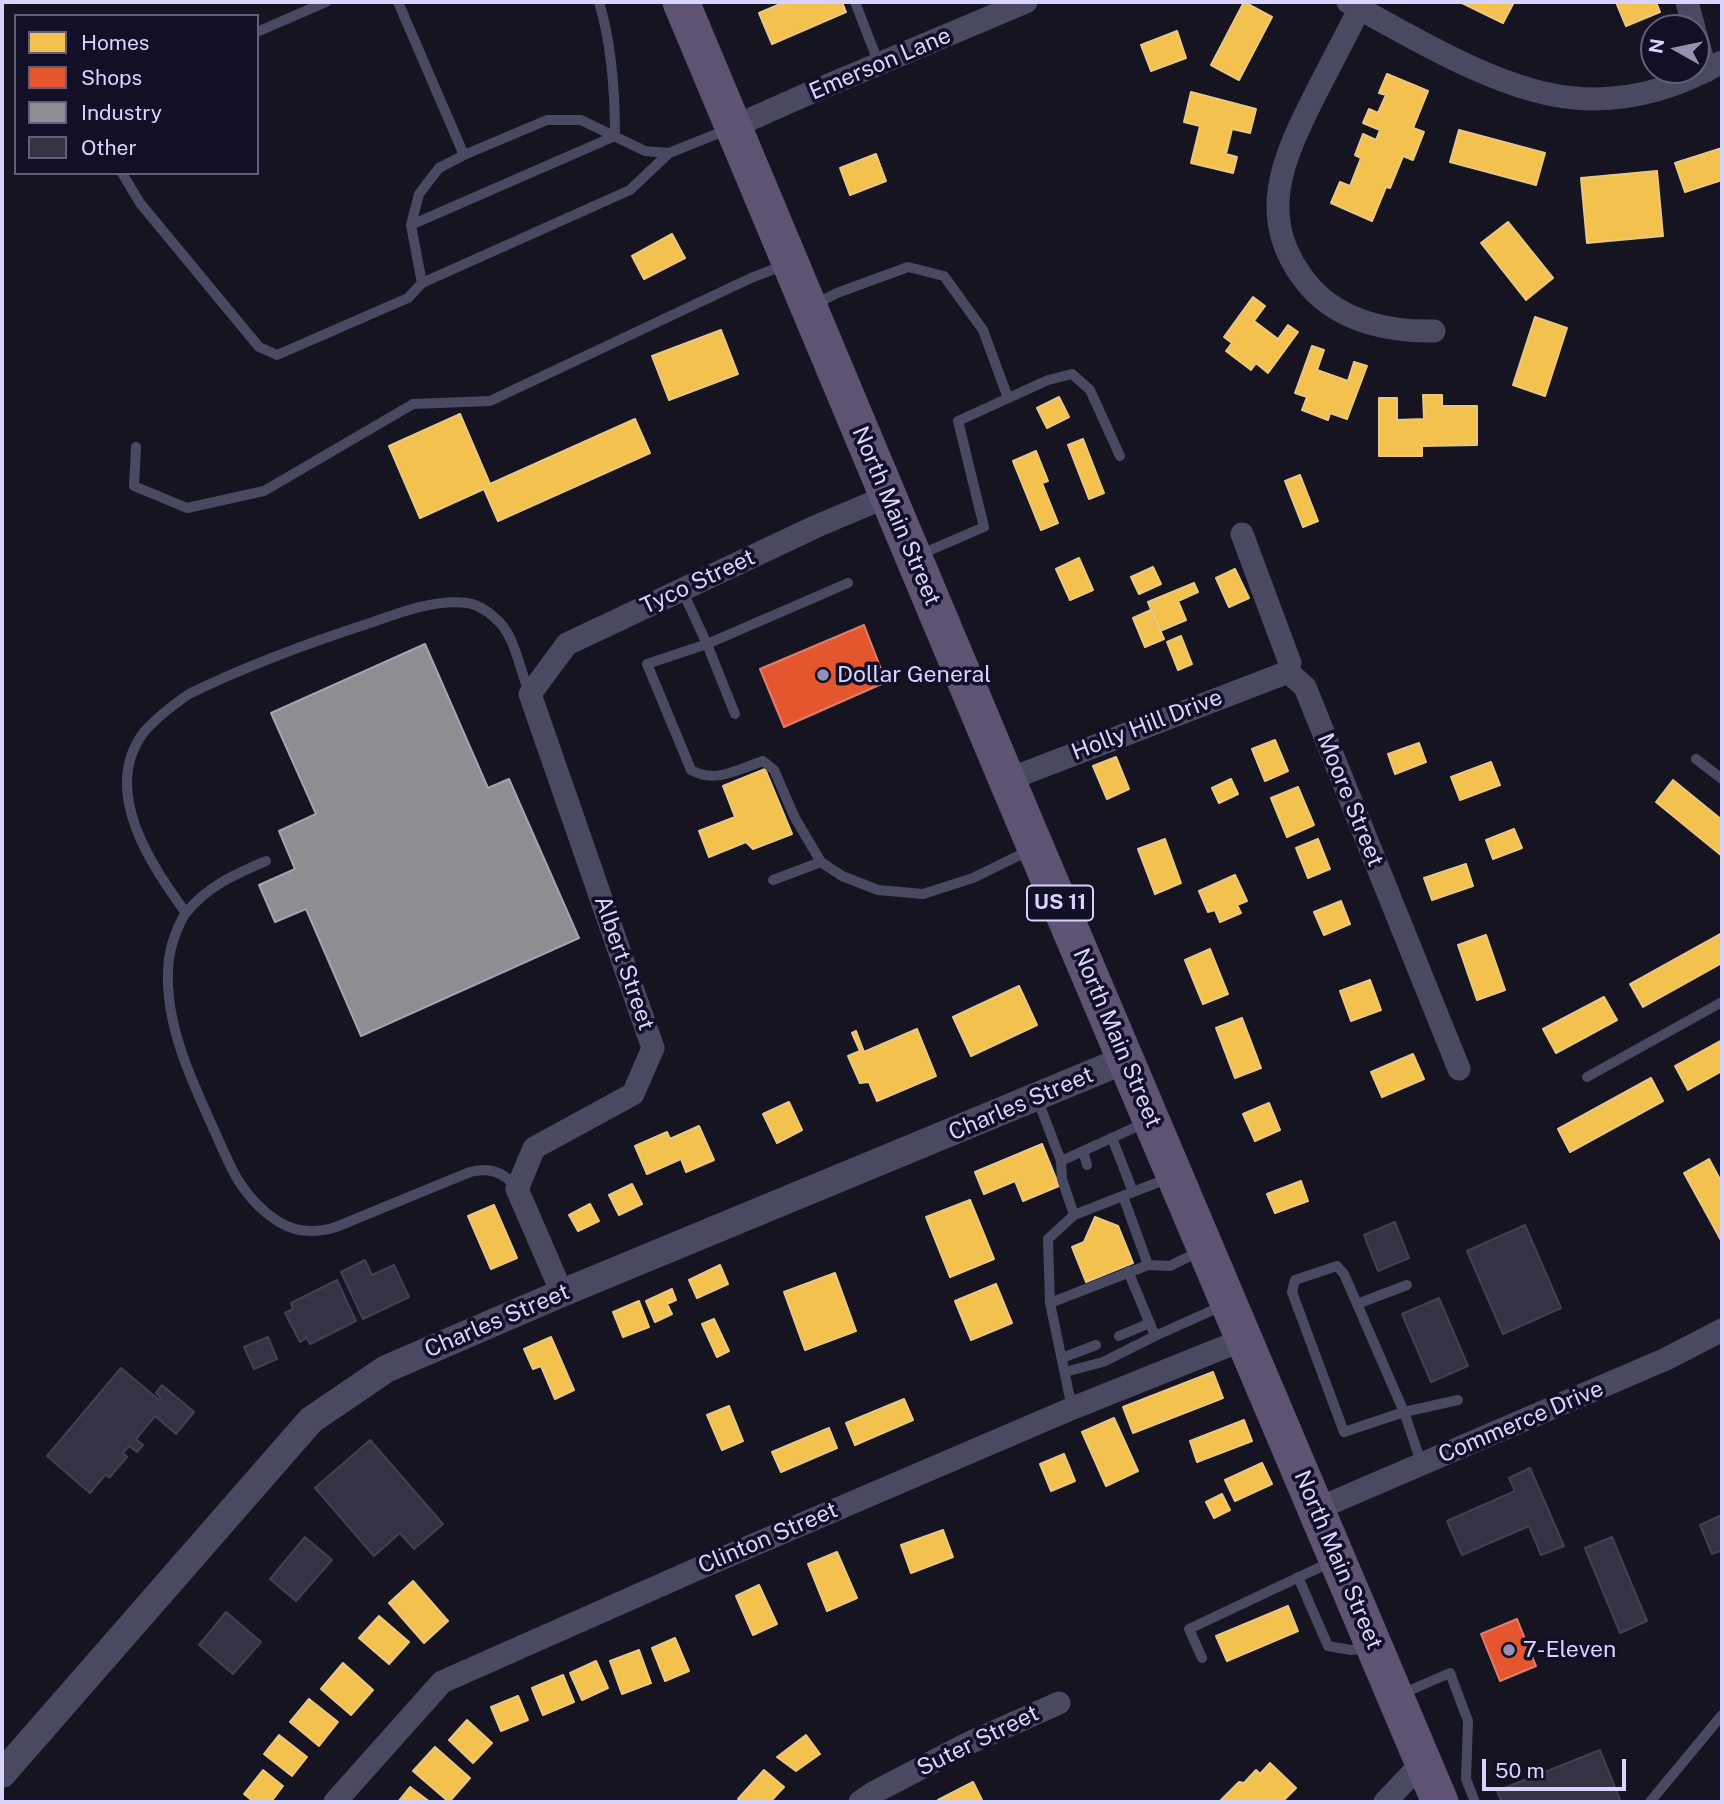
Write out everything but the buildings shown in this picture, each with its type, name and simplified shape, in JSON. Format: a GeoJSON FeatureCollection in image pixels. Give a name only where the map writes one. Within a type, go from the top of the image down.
{"type":"FeatureCollection","features":[{"type":"Feature","properties":{"kind":"main road","name":"North Main Street"},"geometry":{"type":"LineString","coordinates":[[681,2],[1440,1802]]}},
{"type":"Feature","properties":{"kind":"street","name":"Emerson Lane"},"geometry":{"type":"LineString","coordinates":[[733,127],[1027,2]]}},
{"type":"Feature","properties":{"kind":"street"},"geometry":{"type":"LineString","coordinates":[[1434,331],[1381,327],[1358,320],[1332,306],[1315,292],[1297,269],[1281,228],[1278,191],[1290,145],[1354,5],[1484,71],[1523,86],[1572,98],[1607,99],[1648,93],[1694,78],[1714,67]]}},
{"type":"Feature","properties":{"kind":"street","name":"Tyco Street"},"geometry":{"type":"LineString","coordinates":[[530,694],[567,644],[817,526],[888,496]]}},
{"type":"Feature","properties":{"kind":"street","name":"Moore Street"},"geometry":{"type":"LineString","coordinates":[[1242,534],[1290,663],[1288,671],[1305,687],[1459,1069]]}},
{"type":"Feature","properties":{"kind":"street","name":"Holly Hill Drive"},"geometry":{"type":"LineString","coordinates":[[1007,780],[1288,671]]}},
{"type":"Feature","properties":{"kind":"street","name":"Albert Street"},"geometry":{"type":"LineString","coordinates":[[517,1189],[534,1147],[634,1094],[653,1048],[530,694]]}},
{"type":"Feature","properties":{"kind":"street","name":"Charles Street"},"geometry":{"type":"LineString","coordinates":[[2,1774],[311,1420],[386,1369],[562,1293],[1127,1059]]}},
{"type":"Feature","properties":{"kind":"street"},"geometry":{"type":"LineString","coordinates":[[517,1189],[562,1293]]}},
{"type":"Feature","properties":{"kind":"street","name":"Commerce Drive"},"geometry":{"type":"LineString","coordinates":[[1317,1509],[1666,1359],[1722,1330]]}},
{"type":"Feature","properties":{"kind":"street","name":"Clinton Street"},"geometry":{"type":"LineString","coordinates":[[335,1802],[442,1682],[1073,1408],[1245,1339]]}},
{"type":"Feature","properties":{"kind":"street","name":"Suter Street"},"geometry":{"type":"LineString","coordinates":[[860,1802],[967,1744],[1059,1703]]}},
{"type":"Feature","properties":{"kind":"street"},"geometry":{"type":"LineString","coordinates":[[1385,1802],[1424,1760]]}},
{"type":"Feature","properties":{"kind":"lane"},"geometry":{"type":"LineString","coordinates":[[259,31],[326,2]]}},
{"type":"Feature","properties":{"kind":"lane"},"geometry":{"type":"LineString","coordinates":[[398,2],[464,155]]}},
{"type":"Feature","properties":{"kind":"lane"},"geometry":{"type":"LineString","coordinates":[[599,2],[606,25],[615,97],[615,136]]}},
{"type":"Feature","properties":{"kind":"lane"},"geometry":{"type":"LineString","coordinates":[[855,2],[879,64]]}},
{"type":"Feature","properties":{"kind":"lane"},"geometry":{"type":"LineString","coordinates":[[422,283],[411,225],[419,194],[439,168],[547,120],[581,120],[645,151],[669,153]]}},
{"type":"Feature","properties":{"kind":"lane"},"geometry":{"type":"LineString","coordinates":[[123,175],[140,203],[258,347],[277,355],[408,298],[422,283],[630,190],[669,153],[733,127]]}},
{"type":"Feature","properties":{"kind":"lane"},"geometry":{"type":"LineString","coordinates":[[411,225],[615,136]]}},
{"type":"Feature","properties":{"kind":"lane"},"geometry":{"type":"LineString","coordinates":[[136,447],[134,486],[187,508],[264,491],[413,404],[490,401],[751,278],[789,263]]}},
{"type":"Feature","properties":{"kind":"lane"},"geometry":{"type":"LineString","coordinates":[[808,308],[837,293],[908,267],[944,276],[983,330],[1008,398]]}},
{"type":"Feature","properties":{"kind":"lane"},"geometry":{"type":"LineString","coordinates":[[914,558],[984,527],[958,421],[1048,380],[1072,374],[1090,390],[1120,456]]}},
{"type":"Feature","properties":{"kind":"lane"},"geometry":{"type":"LineString","coordinates":[[848,583],[707,643],[647,664],[691,770],[703,777],[716,777],[763,761],[774,770],[795,818],[821,862],[842,876],[878,890],[923,894],[972,878],[1036,847]]}},
{"type":"Feature","properties":{"kind":"lane"},"geometry":{"type":"LineString","coordinates":[[682,590],[707,643],[735,714]]}},
{"type":"Feature","properties":{"kind":"lane"},"geometry":{"type":"LineString","coordinates":[[186,912],[164,882],[146,848],[131,815],[127,786],[134,750],[144,733],[189,694],[314,641],[359,626],[445,603],[466,603],[475,605],[496,618],[509,636],[530,694]]}},
{"type":"Feature","properties":{"kind":"lane"},"geometry":{"type":"LineString","coordinates":[[1696,759],[1722,779]]}},
{"type":"Feature","properties":{"kind":"lane"},"geometry":{"type":"LineString","coordinates":[[266,861],[209,889],[186,912],[174,936],[169,958],[169,989],[176,1031],[201,1101],[230,1166],[250,1196],[265,1211],[290,1227],[304,1231],[322,1231],[475,1171],[498,1172],[507,1177],[517,1189]]}},
{"type":"Feature","properties":{"kind":"lane"},"geometry":{"type":"LineString","coordinates":[[773,880],[821,862]]}},
{"type":"Feature","properties":{"kind":"lane"},"geometry":{"type":"LineString","coordinates":[[1587,1077],[1722,1002]]}},
{"type":"Feature","properties":{"kind":"lane"},"geometry":{"type":"LineString","coordinates":[[1037,1098],[1061,1161],[1062,1180],[1074,1215]]}},
{"type":"Feature","properties":{"kind":"lane"},"geometry":{"type":"LineString","coordinates":[[1061,1161],[1152,1120]]}},
{"type":"Feature","properties":{"kind":"lane"},"geometry":{"type":"LineString","coordinates":[[1112,1138],[1148,1265]]}},
{"type":"Feature","properties":{"kind":"lane"},"geometry":{"type":"LineString","coordinates":[[1083,1151],[1087,1165]]}},
{"type":"Feature","properties":{"kind":"lane"},"geometry":{"type":"LineString","coordinates":[[1073,1408],[1050,1303],[1048,1239],[1074,1215],[1100,1200],[1128,1194],[1175,1175]]}},
{"type":"Feature","properties":{"kind":"lane"},"geometry":{"type":"LineString","coordinates":[[1050,1303],[1128,1271],[1148,1265],[1170,1266],[1205,1248]]}},
{"type":"Feature","properties":{"kind":"lane"},"geometry":{"type":"LineString","coordinates":[[1422,1465],[1404,1412],[1344,1274],[1337,1266],[1295,1280],[1292,1292],[1295,1302],[1344,1432],[1404,1412],[1458,1400]]}},
{"type":"Feature","properties":{"kind":"lane"},"geometry":{"type":"LineString","coordinates":[[1128,1271],[1155,1336]]}},
{"type":"Feature","properties":{"kind":"lane"},"geometry":{"type":"LineString","coordinates":[[1357,1304],[1407,1285]]}},
{"type":"Feature","properties":{"kind":"lane"},"geometry":{"type":"LineString","coordinates":[[1065,1372],[1103,1362],[1229,1303]]}},
{"type":"Feature","properties":{"kind":"lane"},"geometry":{"type":"LineString","coordinates":[[1119,1336],[1150,1323]]}},
{"type":"Feature","properties":{"kind":"lane"},"geometry":{"type":"LineString","coordinates":[[1062,1358],[1096,1345]]}},
{"type":"Feature","properties":{"kind":"lane"},"geometry":{"type":"LineString","coordinates":[[1202,1658],[1189,1629],[1338,1559]]}},
{"type":"Feature","properties":{"kind":"lane"},"geometry":{"type":"LineString","coordinates":[[1298,1577],[1328,1646],[1351,1650],[1375,1647]]}},
{"type":"Feature","properties":{"kind":"lane"},"geometry":{"type":"LineString","coordinates":[[1396,1696],[1450,1673],[1468,1721],[1466,1779],[1475,1802]]}},
{"type":"Feature","properties":{"kind":"lane"},"geometry":{"type":"LineString","coordinates":[[1650,1802],[1722,1716]]}},
{"type":"Feature","properties":{"kind":"place","name":"Dollar General"},"geometry":{"type":"Point","coordinates":[823,675]}},
{"type":"Feature","properties":{"kind":"place","name":"7-Eleven"},"geometry":{"type":"Point","coordinates":[1509,1650]}}]}
